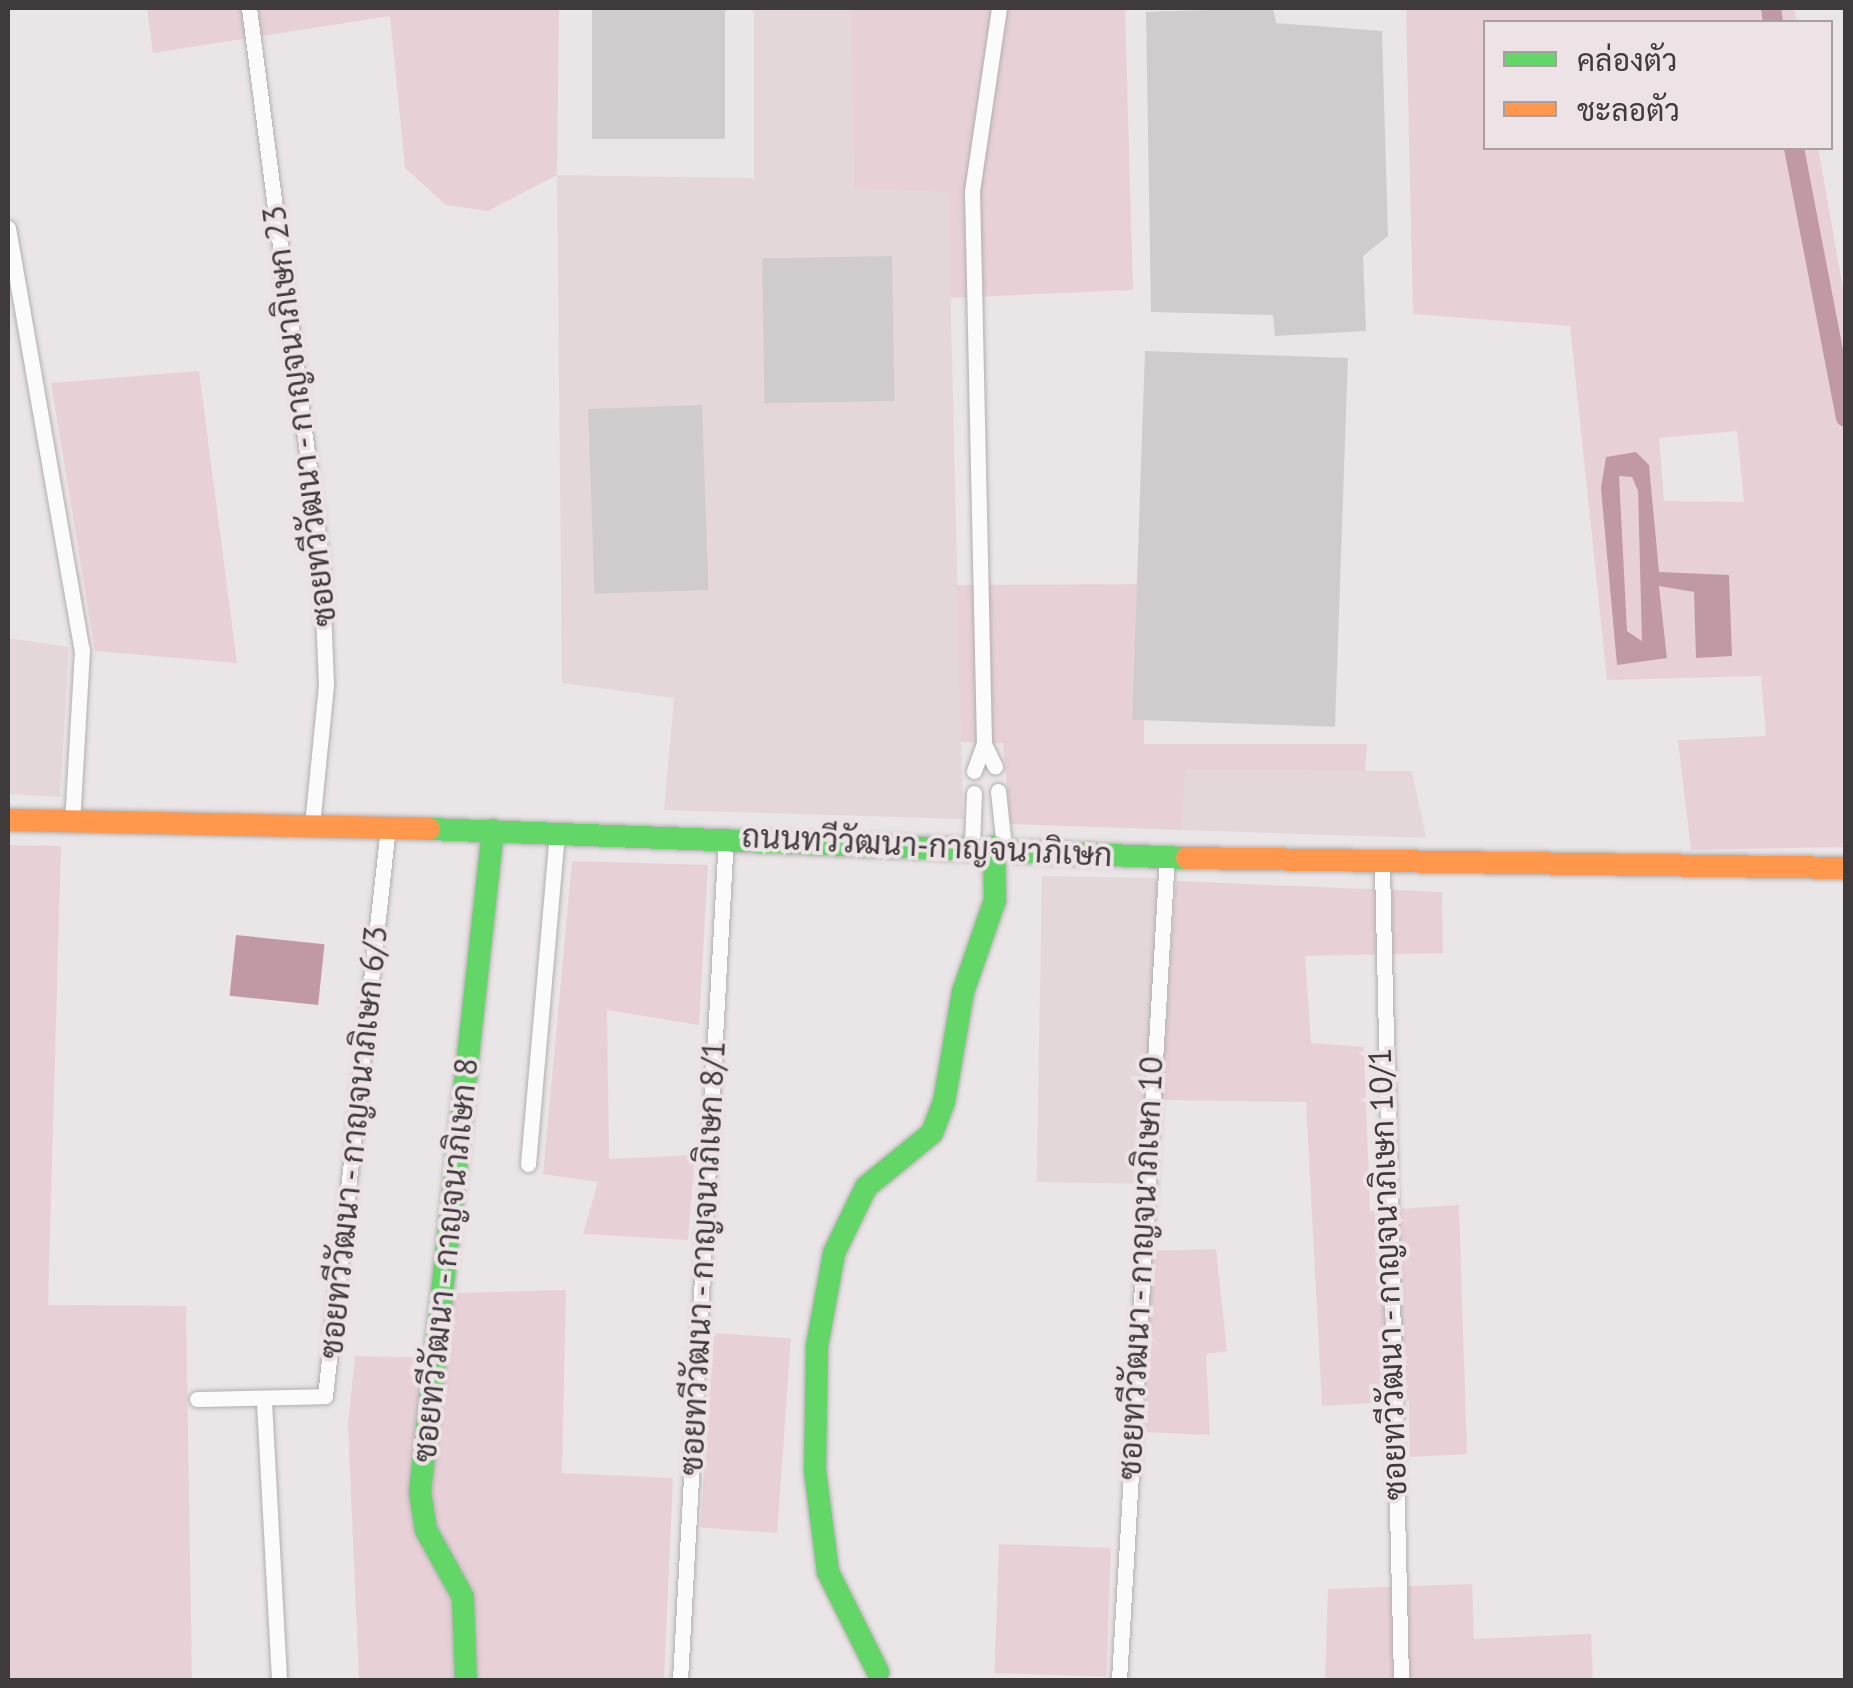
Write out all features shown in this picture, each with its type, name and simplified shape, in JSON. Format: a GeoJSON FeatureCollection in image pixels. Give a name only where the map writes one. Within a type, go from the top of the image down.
{"type":"FeatureCollection","features":[{"type":"Feature","properties":{"kind":"street","name":"ซอยทวีวัฒนา - กาญจนาภิเษก 23"},"geometry":{"type":"LineString","coordinates":[[249,8],[321,560],[326,686],[312,826]]}},
{"type":"Feature","properties":{"kind":"street"},"geometry":{"type":"LineString","coordinates":[[974,771],[984,744],[972,192],[999,8]]}},
{"type":"Feature","properties":{"kind":"street"},"geometry":{"type":"LineString","coordinates":[[8,228],[82,650],[72,821]]}},
{"type":"Feature","properties":{"kind":"street"},"geometry":{"type":"LineString","coordinates":[[984,744],[995,767]]}},
{"type":"Feature","properties":{"kind":"street"},"geometry":{"type":"LineString","coordinates":[[990,846],[998,791]]}},
{"type":"Feature","properties":{"kind":"street"},"geometry":{"type":"LineString","coordinates":[[878,1672],[828,1572],[815,1470],[817,1346],[834,1253],[866,1186],[932,1133],[944,1102],[962,992],[995,900],[990,846],[974,793]]}},
{"type":"Feature","properties":{"kind":"street","name":"ถนนทวีวัฒนา-กาญจนาภิเษก"},"geometry":{"type":"LineString","coordinates":[[8,820],[726,836],[1382,867],[1834,869]]}},
{"type":"Feature","properties":{"kind":"street","name":"ซอยทวีวัฒนา - กาญจนาภิเษก 6/3"},"geometry":{"type":"LineString","coordinates":[[196,1399],[264,1402],[325,1396],[332,1364],[388,828]]}},
{"type":"Feature","properties":{"kind":"street","name":"ซอยทวีวัฒนา - กาญจนาภิเษก 8"},"geometry":{"type":"LineString","coordinates":[[466,1680],[464,1598],[426,1530],[420,1492],[493,830]]}},
{"type":"Feature","properties":{"kind":"street"},"geometry":{"type":"LineString","coordinates":[[528,1164],[557,831]]}},
{"type":"Feature","properties":{"kind":"street","name":"ซอยทวีวัฒนา - กาญจนาภิเษก 8/1"},"geometry":{"type":"LineString","coordinates":[[680,1680],[726,836]]}},
{"type":"Feature","properties":{"kind":"street","name":"ซอยทวีวัฒนา - กาญจนาภิเษก 10"},"geometry":{"type":"LineString","coordinates":[[1119,1680],[1168,856]]}},
{"type":"Feature","properties":{"kind":"street","name":"ซอยทวีวัฒนา - กาญจนาภิเษก 10/1"},"geometry":{"type":"LineString","coordinates":[[1382,867],[1401,1680]]}},
{"type":"Feature","properties":{"kind":"street"},"geometry":{"type":"LineString","coordinates":[[264,1402],[278,1680]]}},
{"type":"Feature","properties":{"kind":"shaded area"},"geometry":{"type":"Polygon","coordinates":[[[147,8],[559,8],[557,175],[488,211],[446,205],[405,168],[390,16],[153,53],[147,8]]]}},
{"type":"Feature","properties":{"kind":"shaded area"},"geometry":{"type":"Polygon","coordinates":[[[754,8],[850,8],[854,187],[948,191],[963,819],[664,810],[674,698],[562,683],[557,175],[754,178],[754,8]]]}},
{"type":"Feature","properties":{"kind":"shaded area"},"geometry":{"type":"Polygon","coordinates":[[[850,8],[1125,8],[1133,290],[950,298],[948,192],[854,188],[850,8]]]}},
{"type":"Feature","properties":{"kind":"shaded area"},"geometry":{"type":"Polygon","coordinates":[[[1406,8],[1794,8],[1797,20],[1483,20],[1483,150],[1818,150],[1846,305],[1845,847],[1691,850],[1678,740],[1766,736],[1761,676],[1607,680],[1570,326],[1413,314],[1406,8]],[[1737,431],[1659,438],[1664,501],[1744,502],[1737,431]],[[1606,457],[1617,664],[1667,657],[1659,586],[1694,592],[1732,656],[1728,576],[1658,573],[1649,466],[1606,457]]]}},
{"type":"Feature","properties":{"kind":"shaded area"},"geometry":{"type":"Polygon","coordinates":[[[199,371],[237,663],[95,651],[51,383],[199,371]]]}},
{"type":"Feature","properties":{"kind":"shaded area"},"geometry":{"type":"Polygon","coordinates":[[[1636,452],[1649,465],[1659,572],[1729,575],[1732,656],[1696,658],[1694,592],[1659,586],[1667,658],[1617,665],[1601,488],[1606,457],[1636,452]],[[1619,476],[1627,631],[1642,641],[1638,491],[1632,477],[1619,476]]]}},
{"type":"Feature","properties":{"kind":"shaded area"},"geometry":{"type":"Polygon","coordinates":[[[1618,476],[1632,477],[1638,491],[1643,641],[1627,631],[1618,476]]]}},
{"type":"Feature","properties":{"kind":"shaded area"},"geometry":{"type":"Polygon","coordinates":[[[1145,584],[1144,744],[1367,744],[1365,771],[1185,770],[1182,830],[1010,824],[1003,743],[961,742],[956,585],[1145,584]]]}},
{"type":"Feature","properties":{"kind":"shaded area"},"geometry":{"type":"Polygon","coordinates":[[[8,638],[69,647],[60,797],[8,794],[8,638]]]}},
{"type":"Feature","properties":{"kind":"shaded area"},"geometry":{"type":"Polygon","coordinates":[[[1184,770],[1412,771],[1426,838],[1182,830],[1184,770]]]}},
{"type":"Feature","properties":{"kind":"shaded area"},"geometry":{"type":"Polygon","coordinates":[[[8,845],[61,846],[48,1305],[186,1306],[192,1680],[8,1680],[8,845]]]}},
{"type":"Feature","properties":{"kind":"shaded area"},"geometry":{"type":"Polygon","coordinates":[[[572,861],[708,865],[699,1025],[607,1010],[609,1159],[695,1155],[688,1240],[583,1234],[598,1182],[543,1174],[572,861]]]}},
{"type":"Feature","properties":{"kind":"shaded area"},"geometry":{"type":"Polygon","coordinates":[[[1042,876],[1157,878],[1152,1184],[1037,1182],[1042,876]]]}},
{"type":"Feature","properties":{"kind":"shaded area"},"geometry":{"type":"Polygon","coordinates":[[[1176,881],[1442,892],[1443,953],[1305,956],[1311,1043],[1364,1047],[1370,1211],[1459,1205],[1467,1454],[1410,1457],[1409,1401],[1322,1406],[1306,1102],[1161,1100],[1176,881]]]}},
{"type":"Feature","properties":{"kind":"shaded area"},"geometry":{"type":"Polygon","coordinates":[[[236,935],[325,944],[318,1005],[230,996],[236,935]]]}},
{"type":"Feature","properties":{"kind":"shaded area"},"geometry":{"type":"Polygon","coordinates":[[[1216,1249],[1227,1351],[1206,1354],[1210,1435],[1144,1432],[1144,1251],[1216,1249]]]}},
{"type":"Feature","properties":{"kind":"shaded area"},"geometry":{"type":"Polygon","coordinates":[[[566,1290],[562,1473],[673,1478],[664,1680],[359,1680],[348,1425],[355,1356],[446,1358],[453,1293],[566,1290]]]}},
{"type":"Feature","properties":{"kind":"shaded area"},"geometry":{"type":"Polygon","coordinates":[[[714,1333],[791,1338],[777,1533],[700,1528],[714,1333]]]}},
{"type":"Feature","properties":{"kind":"shaded area"},"geometry":{"type":"Polygon","coordinates":[[[999,1544],[1111,1548],[1106,1677],[994,1673],[999,1544]]]}},
{"type":"Feature","properties":{"kind":"shaded area"},"geometry":{"type":"Polygon","coordinates":[[[1472,1584],[1474,1639],[1591,1634],[1593,1680],[1325,1680],[1328,1589],[1472,1584]]]}},
{"type":"Feature","properties":{"kind":"building"},"geometry":{"type":"Polygon","coordinates":[[[592,8],[725,8],[725,139],[592,139],[592,8]]]}},
{"type":"Feature","properties":{"kind":"building"},"geometry":{"type":"Polygon","coordinates":[[[1273,8],[1276,23],[1382,31],[1388,236],[1363,256],[1366,331],[1275,336],[1273,315],[1151,312],[1146,12],[1273,8]]]}},
{"type":"Feature","properties":{"kind":"building"},"geometry":{"type":"Polygon","coordinates":[[[892,256],[895,401],[765,403],[762,258],[892,256]]]}},
{"type":"Feature","properties":{"kind":"building"},"geometry":{"type":"Polygon","coordinates":[[[1145,351],[1348,358],[1335,727],[1132,720],[1145,351]]]}},
{"type":"Feature","properties":{"kind":"building"},"geometry":{"type":"Polygon","coordinates":[[[702,405],[708,590],[595,594],[588,409],[702,405]]]}},
{"type":"Feature","properties":{"kind":"waterway"},"geometry":{"type":"LineString","coordinates":[[1771,8],[1773,20]]}},
{"type":"Feature","properties":{"kind":"waterway"},"geometry":{"type":"LineString","coordinates":[[1794,150],[1846,417]]}},
{"type":"Feature","properties":{"kind":"traffic: fast"},"geometry":{"type":"LineString","coordinates":[[429,829],[1187,858]]}},
{"type":"Feature","properties":{"kind":"traffic: fast"},"geometry":{"type":"LineString","coordinates":[[466,1680],[463,1597],[426,1530],[420,1492],[493,830]]}},
{"type":"Feature","properties":{"kind":"traffic: fast"},"geometry":{"type":"LineString","coordinates":[[878,1672],[828,1572],[815,1470],[817,1346],[834,1253],[866,1187],[932,1133],[944,1102],[963,992],[995,900],[994,847]]}},
{"type":"Feature","properties":{"kind":"traffic: slow"},"geometry":{"type":"LineString","coordinates":[[8,820],[429,829]]}},
{"type":"Feature","properties":{"kind":"traffic: slow"},"geometry":{"type":"LineString","coordinates":[[1187,858],[1846,868]]}}]}
